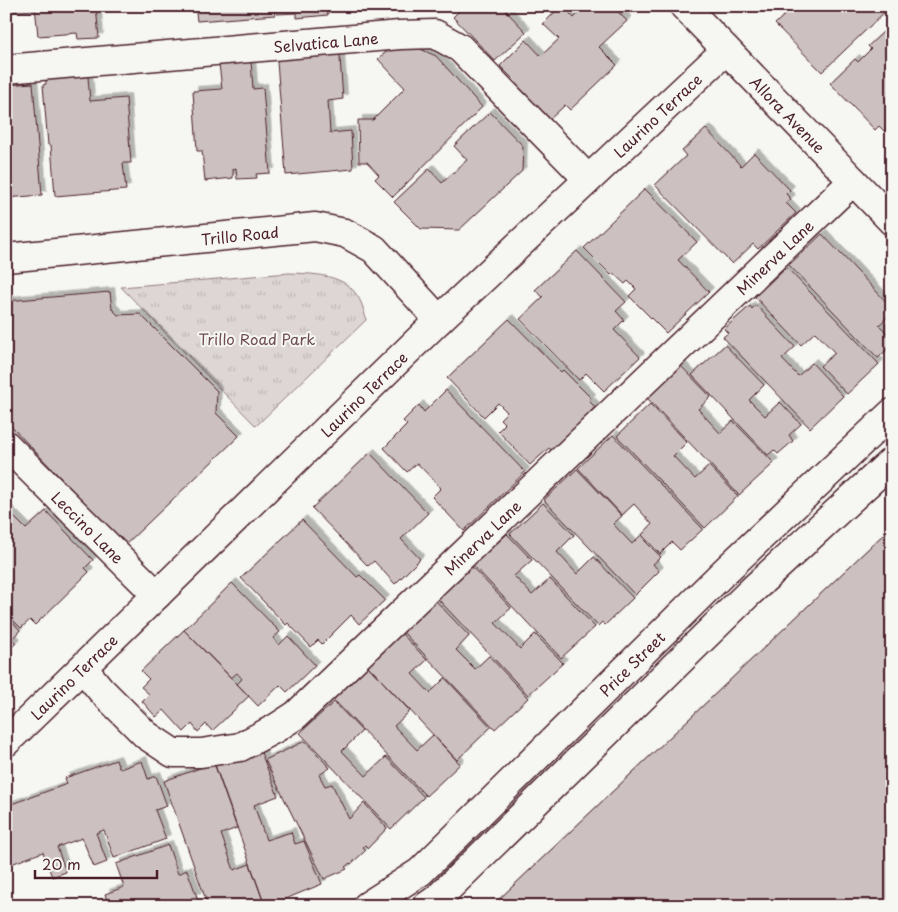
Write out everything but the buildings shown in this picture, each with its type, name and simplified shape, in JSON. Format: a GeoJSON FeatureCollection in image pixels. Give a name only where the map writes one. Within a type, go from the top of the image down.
{"type":"FeatureCollection","features":[{"type":"Feature","properties":{"kind":"street","name":"Allora Avenue"},"geometry":{"type":"LineString","coordinates":[[684,6],[892,221]]}},
{"type":"Feature","properties":{"kind":"street","name":"Selvatica Lane"},"geometry":{"type":"LineString","coordinates":[[6,69],[400,35],[435,34],[460,48],[588,179]]}},
{"type":"Feature","properties":{"kind":"street","name":"Laurino Terrace"},"geometry":{"type":"LineString","coordinates":[[6,742],[439,320],[726,50]]}},
{"type":"Feature","properties":{"kind":"street","name":"Minerva Lane"},"geometry":{"type":"LineString","coordinates":[[83,668],[101,690],[146,735],[173,752],[202,753],[240,747],[276,728],[296,715],[853,181]]}},
{"type":"Feature","properties":{"kind":"street","name":"Trillo Road"},"geometry":{"type":"LineString","coordinates":[[6,258],[315,227],[345,233],[374,249],[439,320]]}},
{"type":"Feature","properties":{"kind":"street","name":"Price Street"},"geometry":{"type":"LineString","coordinates":[[367,906],[420,872],[725,571],[892,413]]}},
{"type":"Feature","properties":{"kind":"street","name":"Leccino Lane"},"geometry":{"type":"LineString","coordinates":[[11,459],[157,595]]}},
{"type":"Feature","properties":{"kind":"street","name":"Price Street"},"geometry":{"type":"LineString","coordinates":[[427,906],[437,899],[749,593],[892,460]]}},
{"type":"Feature","properties":{"kind":"green space","name":"Trillo Road Park"},"geometry":{"type":"Polygon","coordinates":[[[289,273],[328,277],[339,280],[349,286],[362,305],[366,320],[256,426],[121,287],[289,273]]]}}]}
